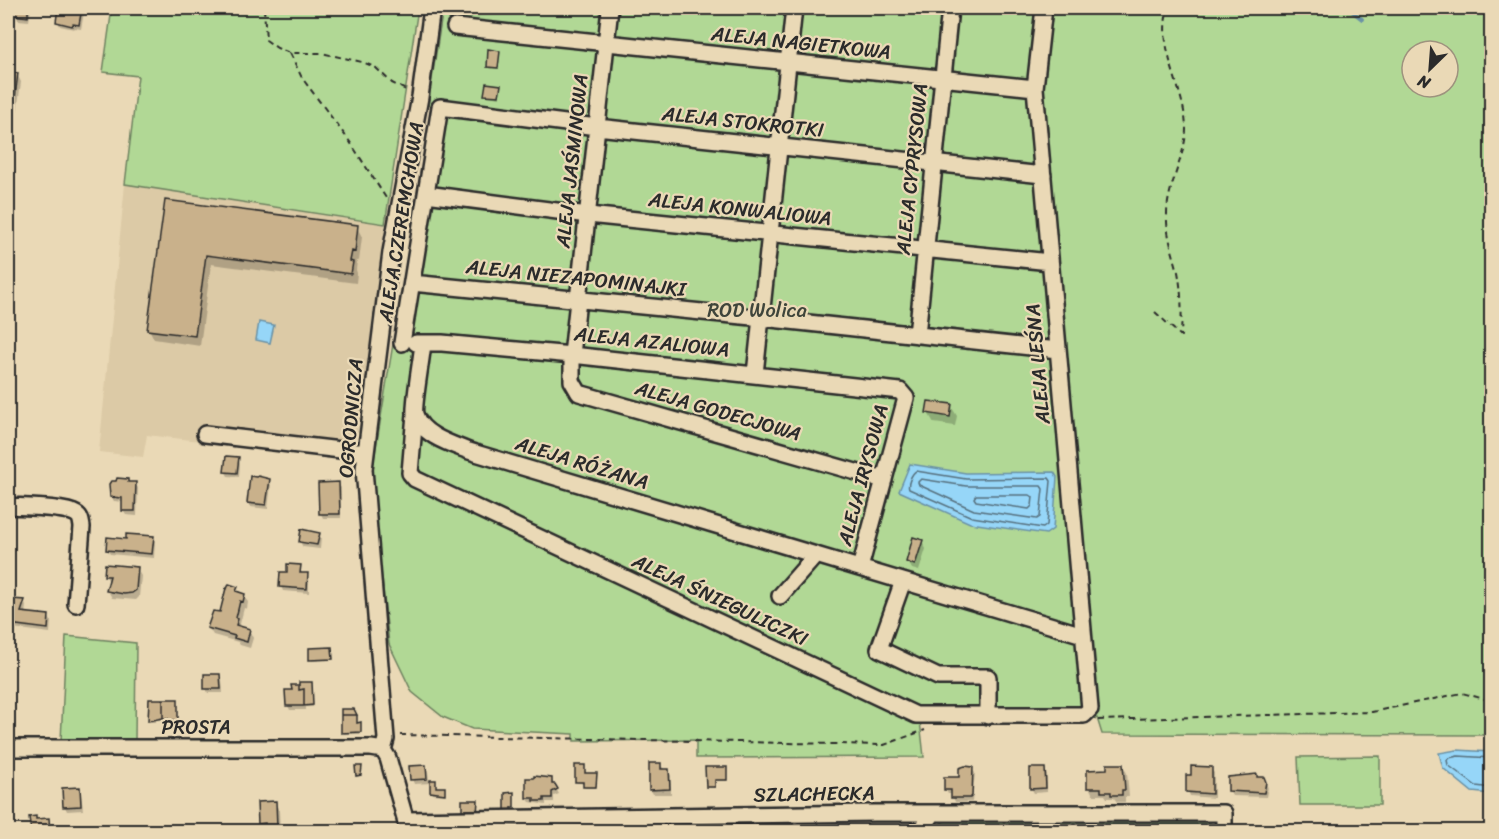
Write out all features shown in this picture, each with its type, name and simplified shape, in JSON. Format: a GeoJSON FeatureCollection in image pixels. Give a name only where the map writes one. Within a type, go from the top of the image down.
{"type":"FeatureCollection","features":[{"type":"Feature","properties":{"kind":"street","name":"OGRODNICZA"},"geometry":{"type":"LineString","coordinates":[[407,826],[384,743],[365,480],[366,453],[391,252],[420,97],[432,8]]}},
{"type":"Feature","properties":{"kind":"street","name":"ALEJA JAŚMINOWA"},"geometry":{"type":"LineString","coordinates":[[572,355],[610,8]]}},
{"type":"Feature","properties":{"kind":"street"},"geometry":{"type":"LineString","coordinates":[[755,374],[794,8]]}},
{"type":"Feature","properties":{"kind":"street","name":"ALEJA CYPRYSOWA"},"geometry":{"type":"LineString","coordinates":[[917,335],[950,8]]}},
{"type":"Feature","properties":{"kind":"street","name":"ALEJA LEŚNA"},"geometry":{"type":"LineString","coordinates":[[1044,8],[1035,88],[1090,709],[1087,718]]}},
{"type":"Feature","properties":{"kind":"street","name":"ALEJA NAGIETKOWA"},"geometry":{"type":"LineString","coordinates":[[455,27],[1035,88]]}},
{"type":"Feature","properties":{"kind":"street","name":"ALEJA STOKROTKI"},"geometry":{"type":"LineString","coordinates":[[440,107],[597,127],[1042,175]]}},
{"type":"Feature","properties":{"kind":"street","name":"ALEJA CZEREMCHOWA"},"geometry":{"type":"LineString","coordinates":[[399,342],[412,283],[440,107]]}},
{"type":"Feature","properties":{"kind":"street","name":"ALEJA KONWALIOWA"},"geometry":{"type":"LineString","coordinates":[[426,194],[588,215],[1050,262]]}},
{"type":"Feature","properties":{"kind":"street","name":"ALEJA NIEZAPOMINAJKI"},"geometry":{"type":"LineString","coordinates":[[412,283],[1058,350]]}},
{"type":"Feature","properties":{"kind":"street","name":"ALEJA AZALIOWA"},"geometry":{"type":"LineString","coordinates":[[399,342],[442,342],[572,355],[900,391],[904,394]]}},
{"type":"Feature","properties":{"kind":"street"},"geometry":{"type":"LineString","coordinates":[[415,414],[423,343]]}},
{"type":"Feature","properties":{"kind":"street","name":"ALEJA GODECJOWA"},"geometry":{"type":"LineString","coordinates":[[572,355],[572,381],[579,393],[884,480]]}},
{"type":"Feature","properties":{"kind":"street","name":"ALEJA IRYSOWA"},"geometry":{"type":"LineString","coordinates":[[860,568],[906,398],[904,394]]}},
{"type":"Feature","properties":{"kind":"street","name":"ALEJA RÓŻANA"},"geometry":{"type":"LineString","coordinates":[[415,414],[422,426],[434,435],[469,451],[1083,635]]}},
{"type":"Feature","properties":{"kind":"street","name":"ALEJA ŚNIEGULICZKI"},"geometry":{"type":"LineString","coordinates":[[415,414],[410,473],[415,479],[916,715],[1087,718]]}},
{"type":"Feature","properties":{"kind":"street"},"geometry":{"type":"LineString","coordinates":[[205,434],[366,453]]}},
{"type":"Feature","properties":{"kind":"street"},"geometry":{"type":"LineString","coordinates":[[8,506],[63,510],[73,512],[81,520],[76,604]]}},
{"type":"Feature","properties":{"kind":"street"},"geometry":{"type":"LineString","coordinates":[[780,596],[816,555]]}},
{"type":"Feature","properties":{"kind":"street"},"geometry":{"type":"LineString","coordinates":[[903,581],[879,649],[938,677],[988,677],[988,716]]}},
{"type":"Feature","properties":{"kind":"street","name":"PROSTA"},"geometry":{"type":"LineString","coordinates":[[8,748],[371,748],[384,743]]}},
{"type":"Feature","properties":{"kind":"street","name":"SZLACHECKA"},"geometry":{"type":"LineString","coordinates":[[407,826],[875,813],[932,815],[1224,813],[1224,831]]}},
{"type":"Feature","properties":{"kind":"street"},"geometry":{"type":"LineString","coordinates":[[920,831],[932,815]]}},
{"type":"Feature","properties":{"kind":"path"},"geometry":{"type":"LineString","coordinates":[[264,8],[266,40],[290,53],[321,53],[362,62],[375,68],[392,84],[420,97]]}},
{"type":"Feature","properties":{"kind":"path"},"geometry":{"type":"LineString","coordinates":[[1155,312],[1181,336],[1180,286],[1169,241],[1167,212],[1186,130],[1183,107],[1169,60],[1168,8]]}},
{"type":"Feature","properties":{"kind":"path"},"geometry":{"type":"LineString","coordinates":[[290,53],[302,78],[399,212]]}},
{"type":"Feature","properties":{"kind":"path"},"geometry":{"type":"LineString","coordinates":[[1087,718],[1372,712],[1462,693],[1491,701]]}},
{"type":"Feature","properties":{"kind":"path"},"geometry":{"type":"LineString","coordinates":[[384,743],[884,745],[931,728]]}},
{"type":"Feature","properties":{"kind":"shaded area"},"geometry":{"type":"Polygon","coordinates":[[[125,184],[385,224],[358,433],[347,441],[203,426],[201,441],[147,435],[143,457],[99,452],[125,184]]]}},
{"type":"Feature","properties":{"kind":"green space"},"geometry":{"type":"Polygon","coordinates":[[[112,8],[418,8],[385,224],[125,184],[138,76],[103,72],[112,8]]]}},
{"type":"Feature","properties":{"kind":"green space","name":"ROD Wolica"},"geometry":{"type":"Polygon","coordinates":[[[443,8],[1491,8],[1491,735],[1102,734],[1097,718],[920,721],[924,757],[696,758],[696,740],[574,741],[574,734],[472,729],[443,717],[412,692],[389,644],[371,478],[432,106],[428,105],[443,8]]]}},
{"type":"Feature","properties":{"kind":"green space"},"geometry":{"type":"Polygon","coordinates":[[[66,636],[136,643],[135,741],[61,741],[66,636]]]}},
{"type":"Feature","properties":{"kind":"green space"},"geometry":{"type":"Polygon","coordinates":[[[1380,756],[1380,805],[1300,805],[1298,757],[1380,756]]]}},
{"type":"Feature","properties":{"kind":"green space"},"geometry":{"type":"Polygon","coordinates":[[[1206,820],[1217,831],[926,832],[945,822],[1206,820]]]}},
{"type":"Feature","properties":{"kind":"water"},"geometry":{"type":"Polygon","coordinates":[[[259,322],[274,325],[270,343],[256,340],[259,322]]]}},
{"type":"Feature","properties":{"kind":"water"},"geometry":{"type":"Polygon","coordinates":[[[910,464],[966,473],[1054,472],[1057,477],[1053,529],[1046,534],[970,523],[899,491],[910,464]]]}},
{"type":"Feature","properties":{"kind":"water"},"geometry":{"type":"Polygon","coordinates":[[[1457,750],[1491,752],[1491,794],[1472,792],[1443,768],[1439,753],[1457,750]]]}},
{"type":"Feature","properties":{"kind":"building"},"geometry":{"type":"Polygon","coordinates":[[[14,8],[28,8],[28,17],[14,15],[14,8]]]}},
{"type":"Feature","properties":{"kind":"building"},"geometry":{"type":"Polygon","coordinates":[[[58,8],[82,8],[79,25],[73,24],[72,26],[56,22],[58,8]]]}},
{"type":"Feature","properties":{"kind":"building"},"geometry":{"type":"Polygon","coordinates":[[[488,49],[500,51],[498,68],[487,67],[488,49]]]}},
{"type":"Feature","properties":{"kind":"building"},"geometry":{"type":"Polygon","coordinates":[[[8,72],[18,73],[10,135],[8,135],[8,72]]]}},
{"type":"Feature","properties":{"kind":"building"},"geometry":{"type":"Polygon","coordinates":[[[486,83],[501,85],[499,96],[484,95],[486,83]]]}},
{"type":"Feature","properties":{"kind":"building"},"geometry":{"type":"Polygon","coordinates":[[[165,200],[358,225],[355,252],[352,251],[350,261],[353,262],[351,274],[206,255],[195,336],[147,330],[165,200]]]}},
{"type":"Feature","properties":{"kind":"building"},"geometry":{"type":"Polygon","coordinates":[[[928,401],[952,404],[950,417],[926,413],[928,401]]]}},
{"type":"Feature","properties":{"kind":"building"},"geometry":{"type":"Polygon","coordinates":[[[226,456],[239,457],[237,473],[224,472],[226,456]]]}},
{"type":"Feature","properties":{"kind":"building"},"geometry":{"type":"Polygon","coordinates":[[[250,476],[270,479],[266,505],[247,503],[250,476]]]}},
{"type":"Feature","properties":{"kind":"building"},"geometry":{"type":"Polygon","coordinates":[[[117,478],[136,482],[135,511],[122,511],[122,498],[110,497],[109,484],[117,478]]]}},
{"type":"Feature","properties":{"kind":"building"},"geometry":{"type":"Polygon","coordinates":[[[339,482],[340,514],[319,514],[318,483],[339,482]]]}},
{"type":"Feature","properties":{"kind":"building"},"geometry":{"type":"Polygon","coordinates":[[[301,529],[320,533],[317,545],[299,542],[301,529]]]}},
{"type":"Feature","properties":{"kind":"building"},"geometry":{"type":"Polygon","coordinates":[[[126,534],[154,536],[152,554],[106,550],[107,537],[126,539],[126,534]]]}},
{"type":"Feature","properties":{"kind":"building"},"geometry":{"type":"Polygon","coordinates":[[[913,537],[923,540],[915,565],[906,562],[913,537]]]}},
{"type":"Feature","properties":{"kind":"building"},"geometry":{"type":"Polygon","coordinates":[[[105,564],[138,567],[136,590],[124,594],[106,591],[110,576],[104,576],[105,564]]]}},
{"type":"Feature","properties":{"kind":"building"},"geometry":{"type":"Polygon","coordinates":[[[287,564],[301,565],[300,573],[308,573],[307,589],[279,587],[280,572],[287,572],[287,564]]]}},
{"type":"Feature","properties":{"kind":"building"},"geometry":{"type":"Polygon","coordinates":[[[229,584],[238,587],[236,591],[245,594],[243,602],[240,601],[236,625],[250,629],[247,642],[207,628],[213,611],[220,612],[229,584]]]}},
{"type":"Feature","properties":{"kind":"building"},"geometry":{"type":"Polygon","coordinates":[[[11,599],[25,600],[21,612],[49,615],[48,629],[9,624],[8,606],[11,606],[11,599]]]}},
{"type":"Feature","properties":{"kind":"building"},"geometry":{"type":"Polygon","coordinates":[[[332,647],[333,659],[309,660],[309,648],[332,647]]]}},
{"type":"Feature","properties":{"kind":"building"},"geometry":{"type":"Polygon","coordinates":[[[204,674],[220,674],[221,689],[204,689],[204,674]]]}},
{"type":"Feature","properties":{"kind":"building"},"geometry":{"type":"Polygon","coordinates":[[[299,682],[312,682],[313,705],[304,706],[304,689],[299,690],[299,682]]]}},
{"type":"Feature","properties":{"kind":"building"},"geometry":{"type":"Polygon","coordinates":[[[291,685],[299,685],[299,690],[304,689],[304,706],[286,706],[285,690],[292,690],[291,685]]]}},
{"type":"Feature","properties":{"kind":"building"},"geometry":{"type":"Polygon","coordinates":[[[149,699],[163,699],[163,718],[148,721],[149,699]]]}},
{"type":"Feature","properties":{"kind":"building"},"geometry":{"type":"Polygon","coordinates":[[[163,699],[178,699],[178,721],[163,718],[163,699]]]}},
{"type":"Feature","properties":{"kind":"building"},"geometry":{"type":"Polygon","coordinates":[[[341,709],[354,709],[357,715],[341,715],[341,709]]]}},
{"type":"Feature","properties":{"kind":"building"},"geometry":{"type":"Polygon","coordinates":[[[341,715],[357,715],[357,723],[361,722],[361,732],[341,733],[341,715]]]}},
{"type":"Feature","properties":{"kind":"building"},"geometry":{"type":"Polygon","coordinates":[[[649,763],[661,763],[661,769],[669,769],[670,789],[649,790],[649,763]]]}},
{"type":"Feature","properties":{"kind":"building"},"geometry":{"type":"Polygon","coordinates":[[[1107,764],[1123,764],[1125,790],[1122,790],[1122,795],[1101,792],[1101,788],[1087,788],[1087,770],[1107,769],[1107,764]]]}},
{"type":"Feature","properties":{"kind":"building"},"geometry":{"type":"Polygon","coordinates":[[[426,765],[427,779],[410,780],[409,766],[426,765]]]}},
{"type":"Feature","properties":{"kind":"building"},"geometry":{"type":"Polygon","coordinates":[[[575,765],[585,765],[585,773],[597,773],[596,787],[583,787],[583,782],[575,782],[575,765]]]}},
{"type":"Feature","properties":{"kind":"building"},"geometry":{"type":"Polygon","coordinates":[[[355,766],[362,766],[361,775],[356,776],[355,766]]]}},
{"type":"Feature","properties":{"kind":"building"},"geometry":{"type":"Polygon","coordinates":[[[1191,766],[1212,767],[1212,794],[1186,792],[1186,775],[1191,775],[1191,766]]]}},
{"type":"Feature","properties":{"kind":"building"},"geometry":{"type":"Polygon","coordinates":[[[705,767],[727,767],[727,780],[715,780],[715,787],[706,787],[705,767]]]}},
{"type":"Feature","properties":{"kind":"building"},"geometry":{"type":"Polygon","coordinates":[[[973,767],[972,796],[970,798],[951,798],[951,790],[944,790],[944,777],[959,777],[959,768],[973,767]]]}},
{"type":"Feature","properties":{"kind":"building"},"geometry":{"type":"Polygon","coordinates":[[[1030,768],[1045,768],[1046,788],[1030,789],[1030,768]]]}},
{"type":"Feature","properties":{"kind":"building"},"geometry":{"type":"Polygon","coordinates":[[[1257,774],[1257,777],[1264,777],[1266,782],[1264,793],[1228,791],[1228,777],[1257,774]]]}},
{"type":"Feature","properties":{"kind":"building"},"geometry":{"type":"Polygon","coordinates":[[[534,776],[552,778],[552,784],[555,784],[558,789],[552,792],[552,798],[534,801],[534,798],[526,798],[526,778],[534,778],[534,776]]]}},
{"type":"Feature","properties":{"kind":"building"},"geometry":{"type":"Polygon","coordinates":[[[430,780],[436,780],[436,787],[445,787],[445,794],[430,792],[430,780]]]}},
{"type":"Feature","properties":{"kind":"building"},"geometry":{"type":"Polygon","coordinates":[[[80,787],[81,806],[63,807],[62,788],[80,787]]]}},
{"type":"Feature","properties":{"kind":"building"},"geometry":{"type":"Polygon","coordinates":[[[514,792],[512,814],[505,814],[505,793],[514,792]]]}},
{"type":"Feature","properties":{"kind":"building"},"geometry":{"type":"Polygon","coordinates":[[[462,800],[478,800],[477,814],[462,815],[462,800]]]}},
{"type":"Feature","properties":{"kind":"building"},"geometry":{"type":"Polygon","coordinates":[[[276,801],[277,827],[265,828],[265,823],[258,824],[257,802],[276,801]]]}},
{"type":"Feature","properties":{"kind":"building"},"geometry":{"type":"Polygon","coordinates":[[[36,816],[36,819],[49,818],[50,832],[31,832],[29,817],[36,816]]]}},
{"type":"Feature","properties":{"kind":"building"},"geometry":{"type":"Polygon","coordinates":[[[124,824],[124,827],[135,827],[135,832],[107,832],[107,825],[124,824]]]}},
{"type":"Feature","properties":{"kind":"building"},"geometry":{"type":"Polygon","coordinates":[[[605,826],[623,826],[623,832],[605,832],[605,826]]]}},
{"type":"Feature","properties":{"kind":"waterway"},"geometry":{"type":"LineString","coordinates":[[1348,8],[1362,19]]}}]}
